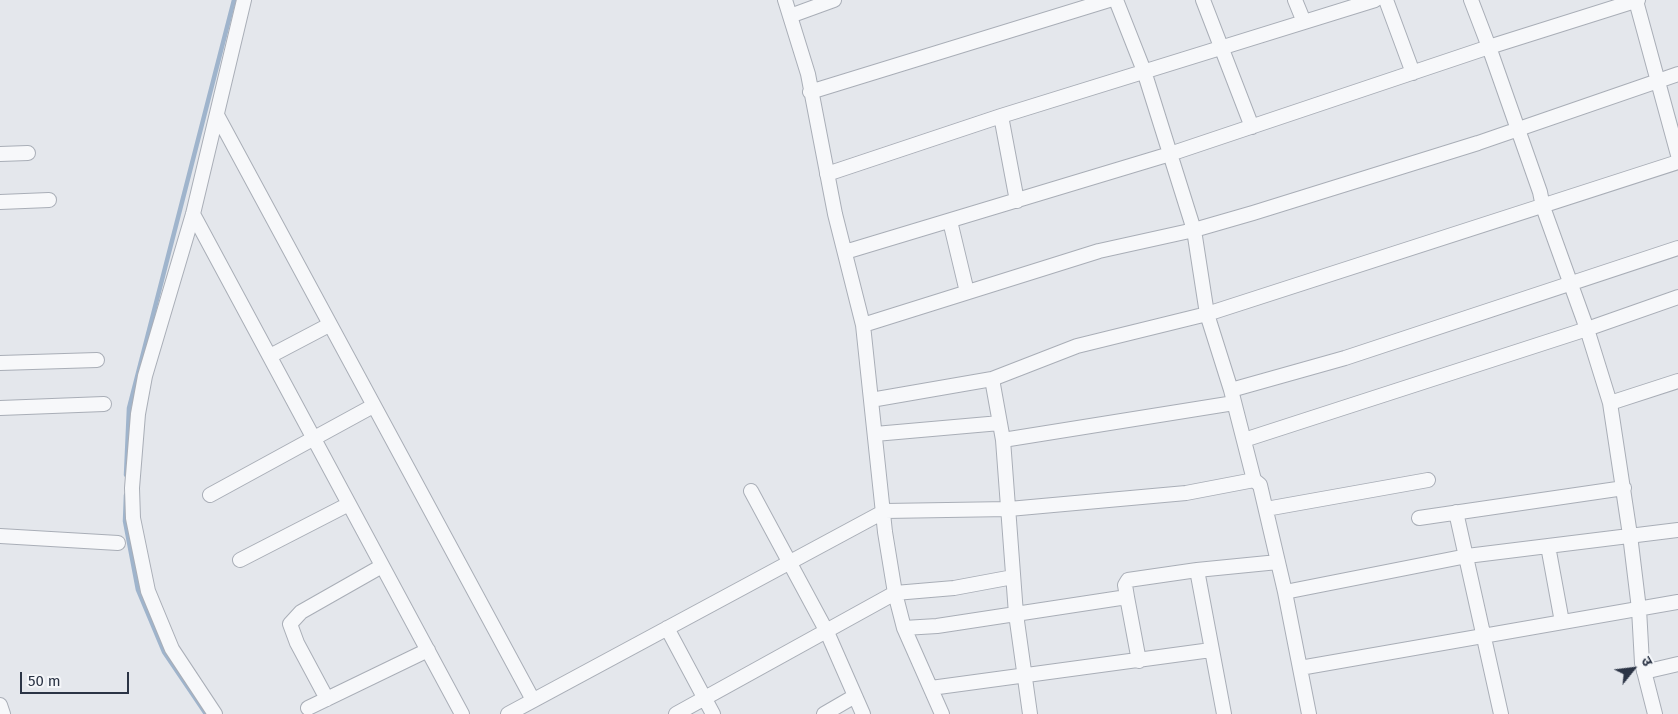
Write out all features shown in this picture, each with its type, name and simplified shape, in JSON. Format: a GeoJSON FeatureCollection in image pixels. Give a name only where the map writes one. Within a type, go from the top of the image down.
{"type":"FeatureCollection","features":[{"type":"Feature","properties":{"kind":"street"},"geometry":{"type":"LineString","coordinates":[[215,714],[172,649],[148,591],[133,518],[134,453],[145,376],[193,214],[244,0]]}},
{"type":"Feature","properties":{"kind":"street"},"geometry":{"type":"LineString","coordinates":[[785,0],[808,74],[827,174],[863,325],[895,593],[904,628],[942,714]]}},
{"type":"Feature","properties":{"kind":"street"},"geometry":{"type":"LineString","coordinates":[[790,16],[834,0]]}},
{"type":"Feature","properties":{"kind":"street"},"geometry":{"type":"LineString","coordinates":[[810,92],[1109,0]]}},
{"type":"Feature","properties":{"kind":"street"},"geometry":{"type":"LineString","coordinates":[[1116,0],[1144,72],[1194,230],[1207,314],[1233,397],[1254,480],[1260,485],[1266,509],[1285,592],[1307,714]]}},
{"type":"Feature","properties":{"kind":"street"},"geometry":{"type":"LineString","coordinates":[[1203,0],[1252,127]]}},
{"type":"Feature","properties":{"kind":"street"},"geometry":{"type":"LineString","coordinates":[[1295,0],[1304,22]]}},
{"type":"Feature","properties":{"kind":"street"},"geometry":{"type":"LineString","coordinates":[[827,174],[1001,116],[1375,0]]}},
{"type":"Feature","properties":{"kind":"street"},"geometry":{"type":"LineString","coordinates":[[1386,0],[1413,73]]}},
{"type":"Feature","properties":{"kind":"street"},"geometry":{"type":"LineString","coordinates":[[1471,0],[1490,47],[1540,192],[1543,207],[1587,329],[1610,403],[1630,535],[1644,672],[1655,714]]}},
{"type":"Feature","properties":{"kind":"street"},"geometry":{"type":"LineString","coordinates":[[845,252],[1170,154],[1637,0],[1657,82],[1678,155]]}},
{"type":"Feature","properties":{"kind":"street"},"geometry":{"type":"LineString","coordinates":[[863,325],[1099,250],[1194,230],[1253,214],[1518,129],[1678,74]]}},
{"type":"Feature","properties":{"kind":"street"},"geometry":{"type":"LineString","coordinates":[[217,115],[533,700]]}},
{"type":"Feature","properties":{"kind":"street"},"geometry":{"type":"LineString","coordinates":[[1001,116],[1017,201]]}},
{"type":"Feature","properties":{"kind":"street"},"geometry":{"type":"LineString","coordinates":[[0,154],[28,153]]}},
{"type":"Feature","properties":{"kind":"street"},"geometry":{"type":"LineString","coordinates":[[871,400],[992,379],[1077,346],[1207,314],[1678,162]]}},
{"type":"Feature","properties":{"kind":"street"},"geometry":{"type":"LineString","coordinates":[[0,202],[49,200]]}},
{"type":"Feature","properties":{"kind":"street"},"geometry":{"type":"LineString","coordinates":[[193,214],[462,714]]}},
{"type":"Feature","properties":{"kind":"street"},"geometry":{"type":"LineString","coordinates":[[950,221],[967,292]]}},
{"type":"Feature","properties":{"kind":"street"},"geometry":{"type":"LineString","coordinates":[[1003,440],[1233,397],[1570,282],[1678,248]]}},
{"type":"Feature","properties":{"kind":"street"},"geometry":{"type":"LineString","coordinates":[[1244,440],[1587,329],[1678,297]]}},
{"type":"Feature","properties":{"kind":"street"},"geometry":{"type":"LineString","coordinates":[[270,356],[329,325]]}},
{"type":"Feature","properties":{"kind":"street"},"geometry":{"type":"LineString","coordinates":[[0,362],[96,360]]}},
{"type":"Feature","properties":{"kind":"street"},"geometry":{"type":"LineString","coordinates":[[992,379],[1003,440],[1016,614],[1030,714]]}},
{"type":"Feature","properties":{"kind":"street"},"geometry":{"type":"LineString","coordinates":[[1610,403],[1678,381]]}},
{"type":"Feature","properties":{"kind":"street"},"geometry":{"type":"LineString","coordinates":[[0,408],[104,404]]}},
{"type":"Feature","properties":{"kind":"street"},"geometry":{"type":"LineString","coordinates":[[210,495],[374,406]]}},
{"type":"Feature","properties":{"kind":"street"},"geometry":{"type":"LineString","coordinates":[[875,434],[1000,423]]}},
{"type":"Feature","properties":{"kind":"street"},"geometry":{"type":"LineString","coordinates":[[508,714],[885,511],[1009,509],[1186,493],[1254,480]]}},
{"type":"Feature","properties":{"kind":"street"},"geometry":{"type":"LineString","coordinates":[[1266,509],[1428,480]]}},
{"type":"Feature","properties":{"kind":"street"},"geometry":{"type":"LineString","coordinates":[[1419,518],[1624,488]]}},
{"type":"Feature","properties":{"kind":"street"},"geometry":{"type":"LineString","coordinates":[[751,491],[827,632],[863,714]]}},
{"type":"Feature","properties":{"kind":"street"},"geometry":{"type":"LineString","coordinates":[[240,560],[349,504]]}},
{"type":"Feature","properties":{"kind":"street"},"geometry":{"type":"LineString","coordinates":[[1456,512],[1483,635],[1496,713]]}},
{"type":"Feature","properties":{"kind":"street"},"geometry":{"type":"LineString","coordinates":[[1285,592],[1467,556],[1678,530]]}},
{"type":"Feature","properties":{"kind":"street"},"geometry":{"type":"LineString","coordinates":[[0,536],[118,543]]}},
{"type":"Feature","properties":{"kind":"street"},"geometry":{"type":"LineString","coordinates":[[1548,546],[1562,622]]}},
{"type":"Feature","properties":{"kind":"street"},"geometry":{"type":"LineString","coordinates":[[1139,661],[1124,585],[1128,580],[1197,570],[1278,562]]}},
{"type":"Feature","properties":{"kind":"street"},"geometry":{"type":"LineString","coordinates":[[327,699],[297,643],[290,624],[301,612],[382,566]]}},
{"type":"Feature","properties":{"kind":"street"},"geometry":{"type":"LineString","coordinates":[[1197,570],[1224,714]]}},
{"type":"Feature","properties":{"kind":"street"},"geometry":{"type":"LineString","coordinates":[[676,714],[895,593],[954,588],[1013,577]]}},
{"type":"Feature","properties":{"kind":"street"},"geometry":{"type":"LineString","coordinates":[[904,628],[937,626],[1127,597]]}},
{"type":"Feature","properties":{"kind":"street"},"geometry":{"type":"LineString","coordinates":[[1300,668],[1678,602]]}},
{"type":"Feature","properties":{"kind":"street"},"geometry":{"type":"LineString","coordinates":[[667,628],[714,714]]}},
{"type":"Feature","properties":{"kind":"street"},"geometry":{"type":"LineString","coordinates":[[308,708],[428,650]]}},
{"type":"Feature","properties":{"kind":"street"},"geometry":{"type":"LineString","coordinates":[[931,688],[1212,650]]}},
{"type":"Feature","properties":{"kind":"street"},"geometry":{"type":"LineString","coordinates":[[1644,672],[1678,664]]}},
{"type":"Feature","properties":{"kind":"street"},"geometry":{"type":"LineString","coordinates":[[824,714],[855,696]]}},
{"type":"Feature","properties":{"kind":"street"},"geometry":{"type":"LineString","coordinates":[[0,705],[3,714]]}},
{"type":"Feature","properties":{"kind":"waterway"},"geometry":{"type":"LineString","coordinates":[[126,475],[129,408],[234,0]]}},
{"type":"Feature","properties":{"kind":"waterway"},"geometry":{"type":"LineString","coordinates":[[126,495],[125,521],[138,590],[164,652],[206,714]]}}]}
